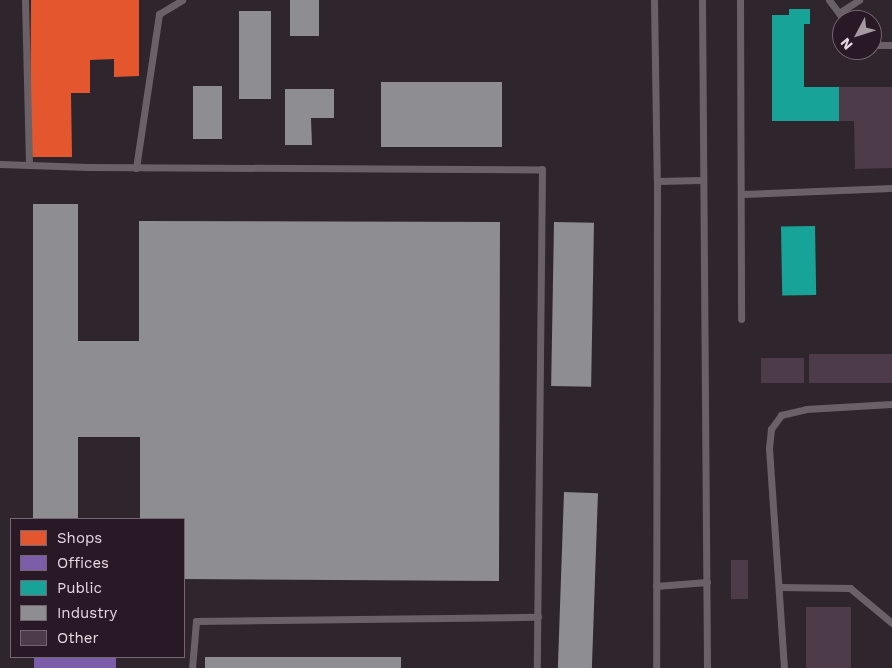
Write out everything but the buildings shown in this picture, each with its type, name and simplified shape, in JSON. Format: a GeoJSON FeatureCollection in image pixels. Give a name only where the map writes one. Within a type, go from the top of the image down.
{"type":"FeatureCollection","features":[{"type":"Feature","properties":{"kind":"lane"},"geometry":{"type":"LineString","coordinates":[[25,0],[29,165]]}},
{"type":"Feature","properties":{"kind":"lane"},"geometry":{"type":"LineString","coordinates":[[136,168],[159,14],[182,0]]}},
{"type":"Feature","properties":{"kind":"lane"},"geometry":{"type":"LineString","coordinates":[[654,0],[657,181],[656,668]]}},
{"type":"Feature","properties":{"kind":"lane"},"geometry":{"type":"LineString","coordinates":[[702,0],[701,180],[707,668]]}},
{"type":"Feature","properties":{"kind":"lane"},"geometry":{"type":"LineString","coordinates":[[740,0],[742,194],[740,319]]}},
{"type":"Feature","properties":{"kind":"lane"},"geometry":{"type":"LineString","coordinates":[[828,0],[836,10]]}},
{"type":"Feature","properties":{"kind":"lane"},"geometry":{"type":"LineString","coordinates":[[845,10],[859,0]]}},
{"type":"Feature","properties":{"kind":"lane"},"geometry":{"type":"LineString","coordinates":[[0,164],[136,168],[542,169],[537,668]]}},
{"type":"Feature","properties":{"kind":"lane"},"geometry":{"type":"LineString","coordinates":[[657,181],[701,180]]}},
{"type":"Feature","properties":{"kind":"lane"},"geometry":{"type":"LineString","coordinates":[[742,194],[892,188]]}},
{"type":"Feature","properties":{"kind":"lane"},"geometry":{"type":"LineString","coordinates":[[784,668],[769,448],[771,429],[781,415],[806,409],[892,404]]}},
{"type":"Feature","properties":{"kind":"lane"},"geometry":{"type":"LineString","coordinates":[[656,586],[707,582]]}},
{"type":"Feature","properties":{"kind":"lane"},"geometry":{"type":"LineString","coordinates":[[778,587],[850,588],[892,623]]}},
{"type":"Feature","properties":{"kind":"lane"},"geometry":{"type":"LineString","coordinates":[[192,668],[196,621],[538,617]]}}]}
